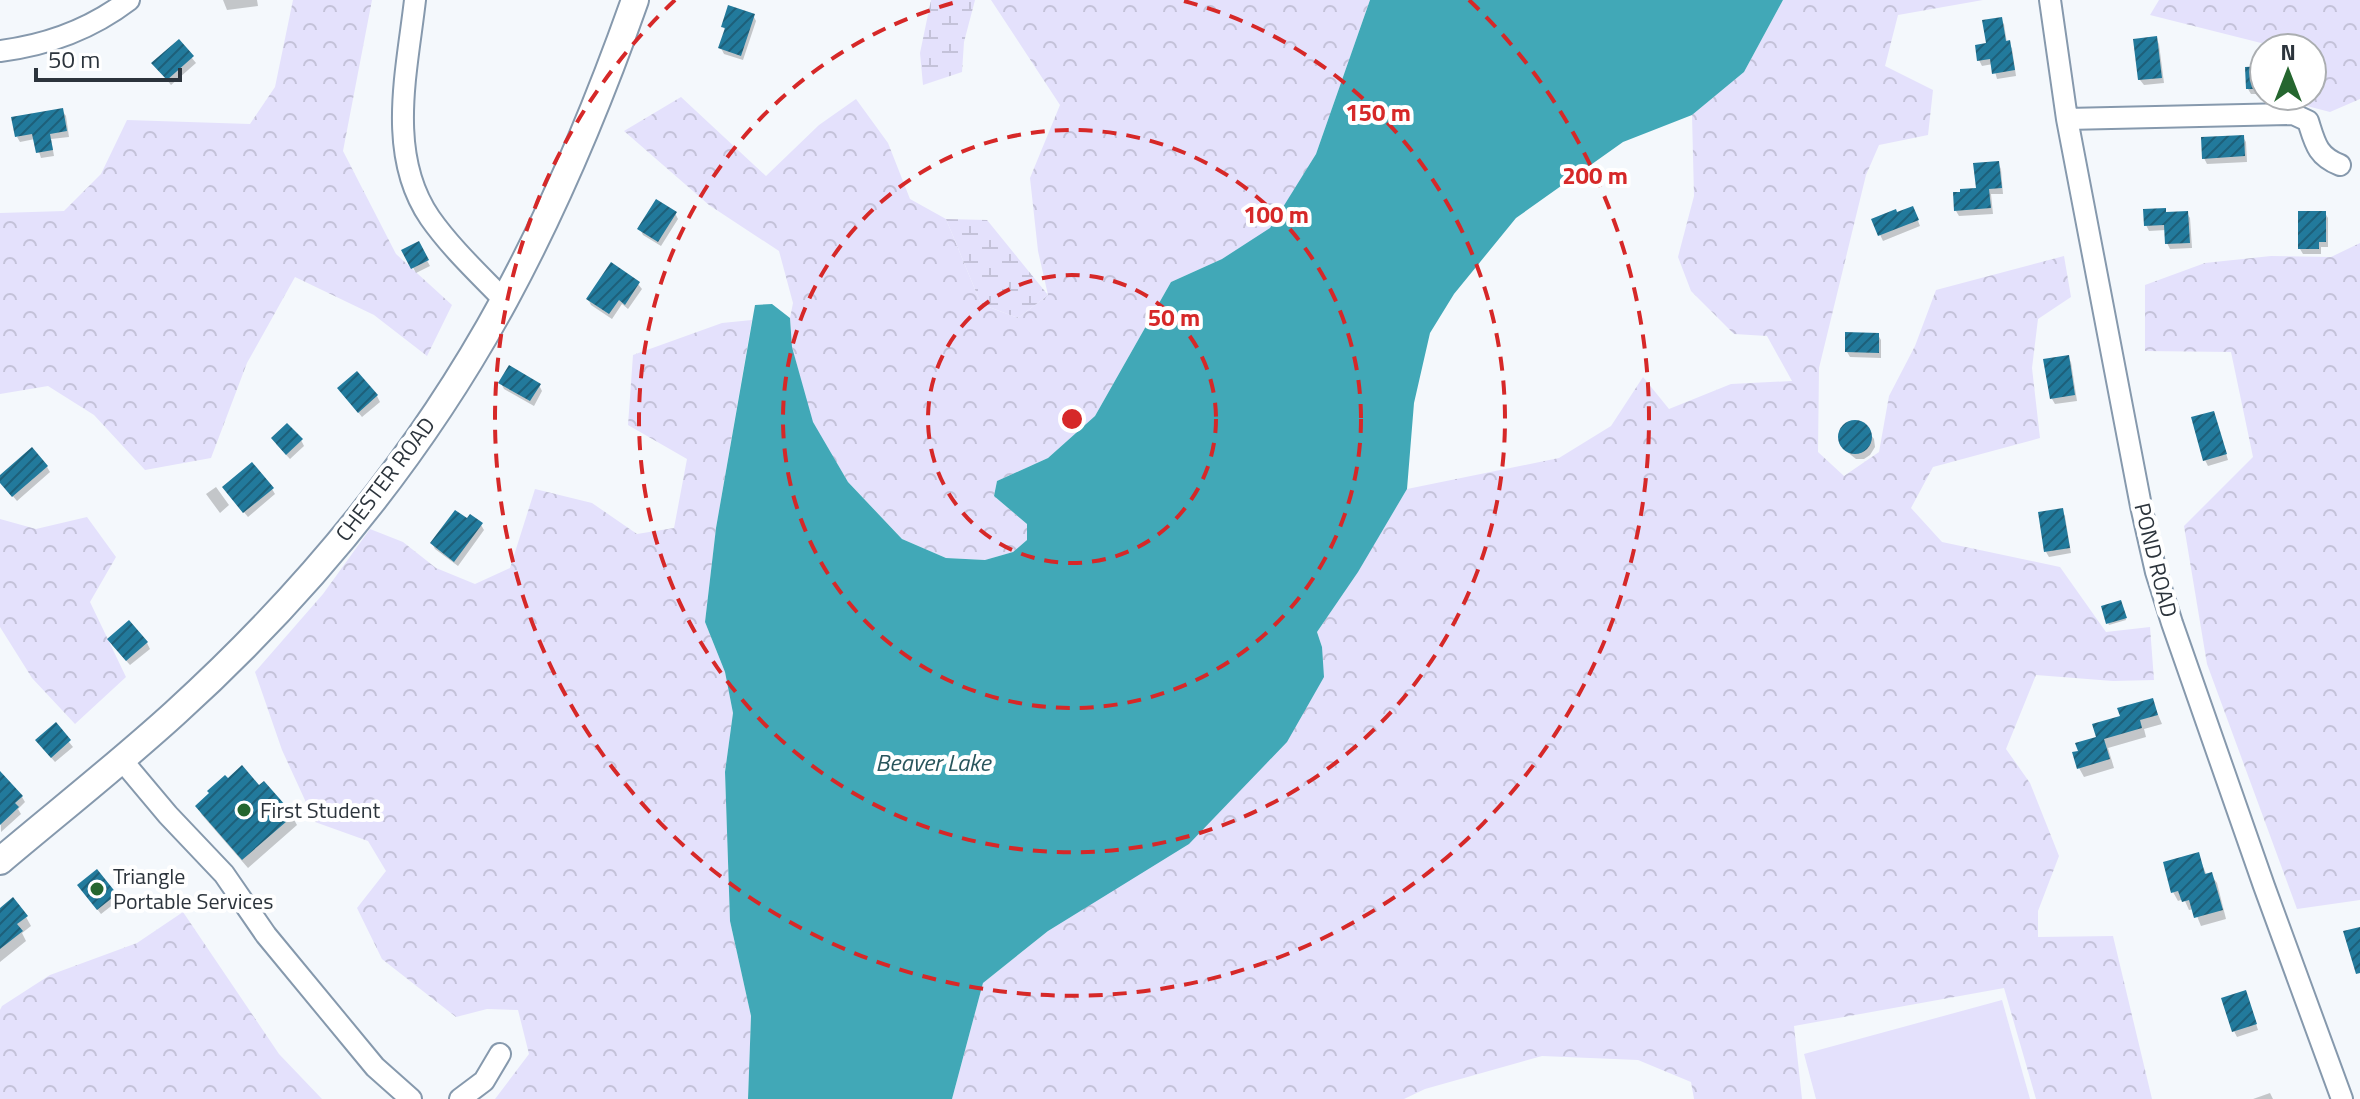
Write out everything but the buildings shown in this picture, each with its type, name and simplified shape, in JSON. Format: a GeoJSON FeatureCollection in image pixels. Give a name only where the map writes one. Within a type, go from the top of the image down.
{"type":"FeatureCollection","features":[{"type":"Feature","properties":{"kind":"main road","name":"CHESTER ROAD"},"geometry":{"type":"LineString","coordinates":[[0,861],[175,713],[247,643],[359,519],[412,448],[505,301],[541,230],[583,136],[635,0]]}},
{"type":"Feature","properties":{"kind":"street"},"geometry":{"type":"LineString","coordinates":[[0,51],[39,44],[80,30],[129,0]]}},
{"type":"Feature","properties":{"kind":"street"},"geometry":{"type":"LineString","coordinates":[[415,0],[403,117],[403,139],[410,180],[424,208],[445,237],[505,301]]}},
{"type":"Feature","properties":{"kind":"street","name":"POND ROAD"},"geometry":{"type":"LineString","coordinates":[[2050,0],[2067,119],[2156,572],[2264,886],[2342,1099]]}},
{"type":"Feature","properties":{"kind":"street"},"geometry":{"type":"LineString","coordinates":[[2067,119],[2293,114],[2308,121],[2325,159],[2340,165]]}},
{"type":"Feature","properties":{"kind":"street"},"geometry":{"type":"LineString","coordinates":[[121,759],[224,874],[266,935],[375,1067],[411,1099]]}},
{"type":"Feature","properties":{"kind":"street"},"geometry":{"type":"LineString","coordinates":[[460,1099],[484,1081],[500,1054]]}},
{"type":"Feature","properties":{"kind":"green space"},"geometry":{"type":"Polygon","coordinates":[[[293,0],[372,0],[343,151],[396,254],[452,305],[427,356],[374,315],[295,277],[247,363],[211,458],[145,470],[94,415],[48,386],[0,394],[0,213],[64,211],[101,174],[127,120],[250,124],[275,87],[293,0]]]}},
{"type":"Feature","properties":{"kind":"green space"},"geometry":{"type":"Polygon","coordinates":[[[931,0],[975,0],[964,42],[962,72],[923,85],[920,53],[931,0]]]}},
{"type":"Feature","properties":{"kind":"green space"},"geometry":{"type":"Polygon","coordinates":[[[991,0],[1370,0],[1316,154],[1270,229],[1222,259],[1171,282],[1095,416],[1048,458],[997,481],[994,496],[1027,524],[1027,540],[1013,552],[985,560],[946,558],[902,539],[848,482],[812,422],[792,347],[790,318],[793,303],[779,251],[709,205],[624,131],[681,97],[766,176],[819,125],[856,99],[888,143],[910,199],[946,219],[981,304],[1018,318],[1048,295],[1038,251],[1030,178],[1060,105],[991,0]]]}},
{"type":"Feature","properties":{"kind":"green space"},"geometry":{"type":"Polygon","coordinates":[[[1783,0],[1983,0],[1898,15],[1885,66],[1933,90],[1928,135],[1879,145],[1866,175],[1819,368],[1818,452],[1844,476],[1879,452],[1889,396],[1915,346],[1936,290],[2064,256],[2071,297],[2038,319],[2032,368],[2040,438],[1933,467],[1911,508],[1942,542],[2060,567],[2106,632],[2150,627],[2154,680],[2113,681],[2036,675],[2006,749],[2030,783],[2059,856],[2038,911],[2038,937],[2113,936],[2152,1099],[2036,1099],[2004,988],[1794,1026],[1802,1099],[1694,1099],[1691,1082],[1638,1060],[1542,1056],[1425,1089],[1404,1099],[952,1099],[983,983],[1048,931],[1322,647],[1317,632],[1407,489],[1559,458],[1611,426],[1643,377],[1669,409],[1731,384],[1792,381],[1767,336],[1734,334],[1691,291],[1678,257],[1694,196],[1692,115],[1744,72],[1783,0]]]}},
{"type":"Feature","properties":{"kind":"green space"},"geometry":{"type":"Polygon","coordinates":[[[2159,0],[2360,0],[2360,99],[2328,111],[2328,32],[2248,32],[2248,40],[2150,15],[2159,0]]]}},
{"type":"Feature","properties":{"kind":"green space"},"geometry":{"type":"Polygon","coordinates":[[[946,219],[987,220],[1048,295],[1018,318],[981,304],[946,219]]]}},
{"type":"Feature","properties":{"kind":"green space"},"geometry":{"type":"Polygon","coordinates":[[[2360,243],[2360,900],[2297,909],[2207,664],[2184,526],[2253,457],[2231,352],[2145,351],[2145,285],[2205,263],[2271,256],[2331,257],[2360,243]]]}},
{"type":"Feature","properties":{"kind":"green space"},"geometry":{"type":"Polygon","coordinates":[[[752,320],[716,528],[705,622],[725,672],[733,713],[725,772],[730,921],[751,1016],[748,1099],[495,1099],[529,1054],[518,1010],[487,1009],[456,1017],[382,959],[357,908],[386,871],[368,841],[315,822],[282,750],[255,672],[323,594],[370,529],[403,542],[436,568],[475,584],[510,568],[535,489],[592,503],[637,534],[674,528],[687,459],[628,425],[633,355],[722,323],[752,320]]]}},
{"type":"Feature","properties":{"kind":"green space"},"geometry":{"type":"Polygon","coordinates":[[[87,517],[116,557],[90,602],[126,677],[75,724],[32,678],[0,627],[0,519],[36,529],[87,517]]]}},
{"type":"Feature","properties":{"kind":"green space"},"geometry":{"type":"Polygon","coordinates":[[[183,912],[279,1054],[322,1099],[0,1099],[2,1006],[50,975],[137,943],[183,912]]]}},
{"type":"Feature","properties":{"kind":"green space"},"geometry":{"type":"Polygon","coordinates":[[[2002,1000],[2030,1099],[1816,1099],[1804,1054],[2002,1000]]]}},
{"type":"Feature","properties":{"kind":"water","name":"Beaver Lake"},"geometry":{"type":"Polygon","coordinates":[[[1370,0],[1783,0],[1744,72],[1692,115],[1623,142],[1516,218],[1454,294],[1430,333],[1414,403],[1407,489],[1358,572],[1317,632],[1322,647],[1324,677],[1287,742],[1189,844],[1048,931],[983,983],[952,1099],[748,1099],[751,1016],[730,921],[725,772],[733,713],[725,672],[705,622],[716,528],[755,305],[772,304],[790,318],[792,347],[813,422],[848,482],[902,539],[946,558],[985,560],[1013,552],[1027,540],[1027,524],[994,496],[997,481],[1048,458],[1095,416],[1171,282],[1222,259],[1270,228],[1316,154],[1370,0]]]}},
{"type":"Feature","properties":{"kind":"place","name":"First Student"},"geometry":{"type":"Point","coordinates":[244,810]}},
{"type":"Feature","properties":{"kind":"place","name":"Triangle Portable Services"},"geometry":{"type":"Point","coordinates":[97,889]}}]}
